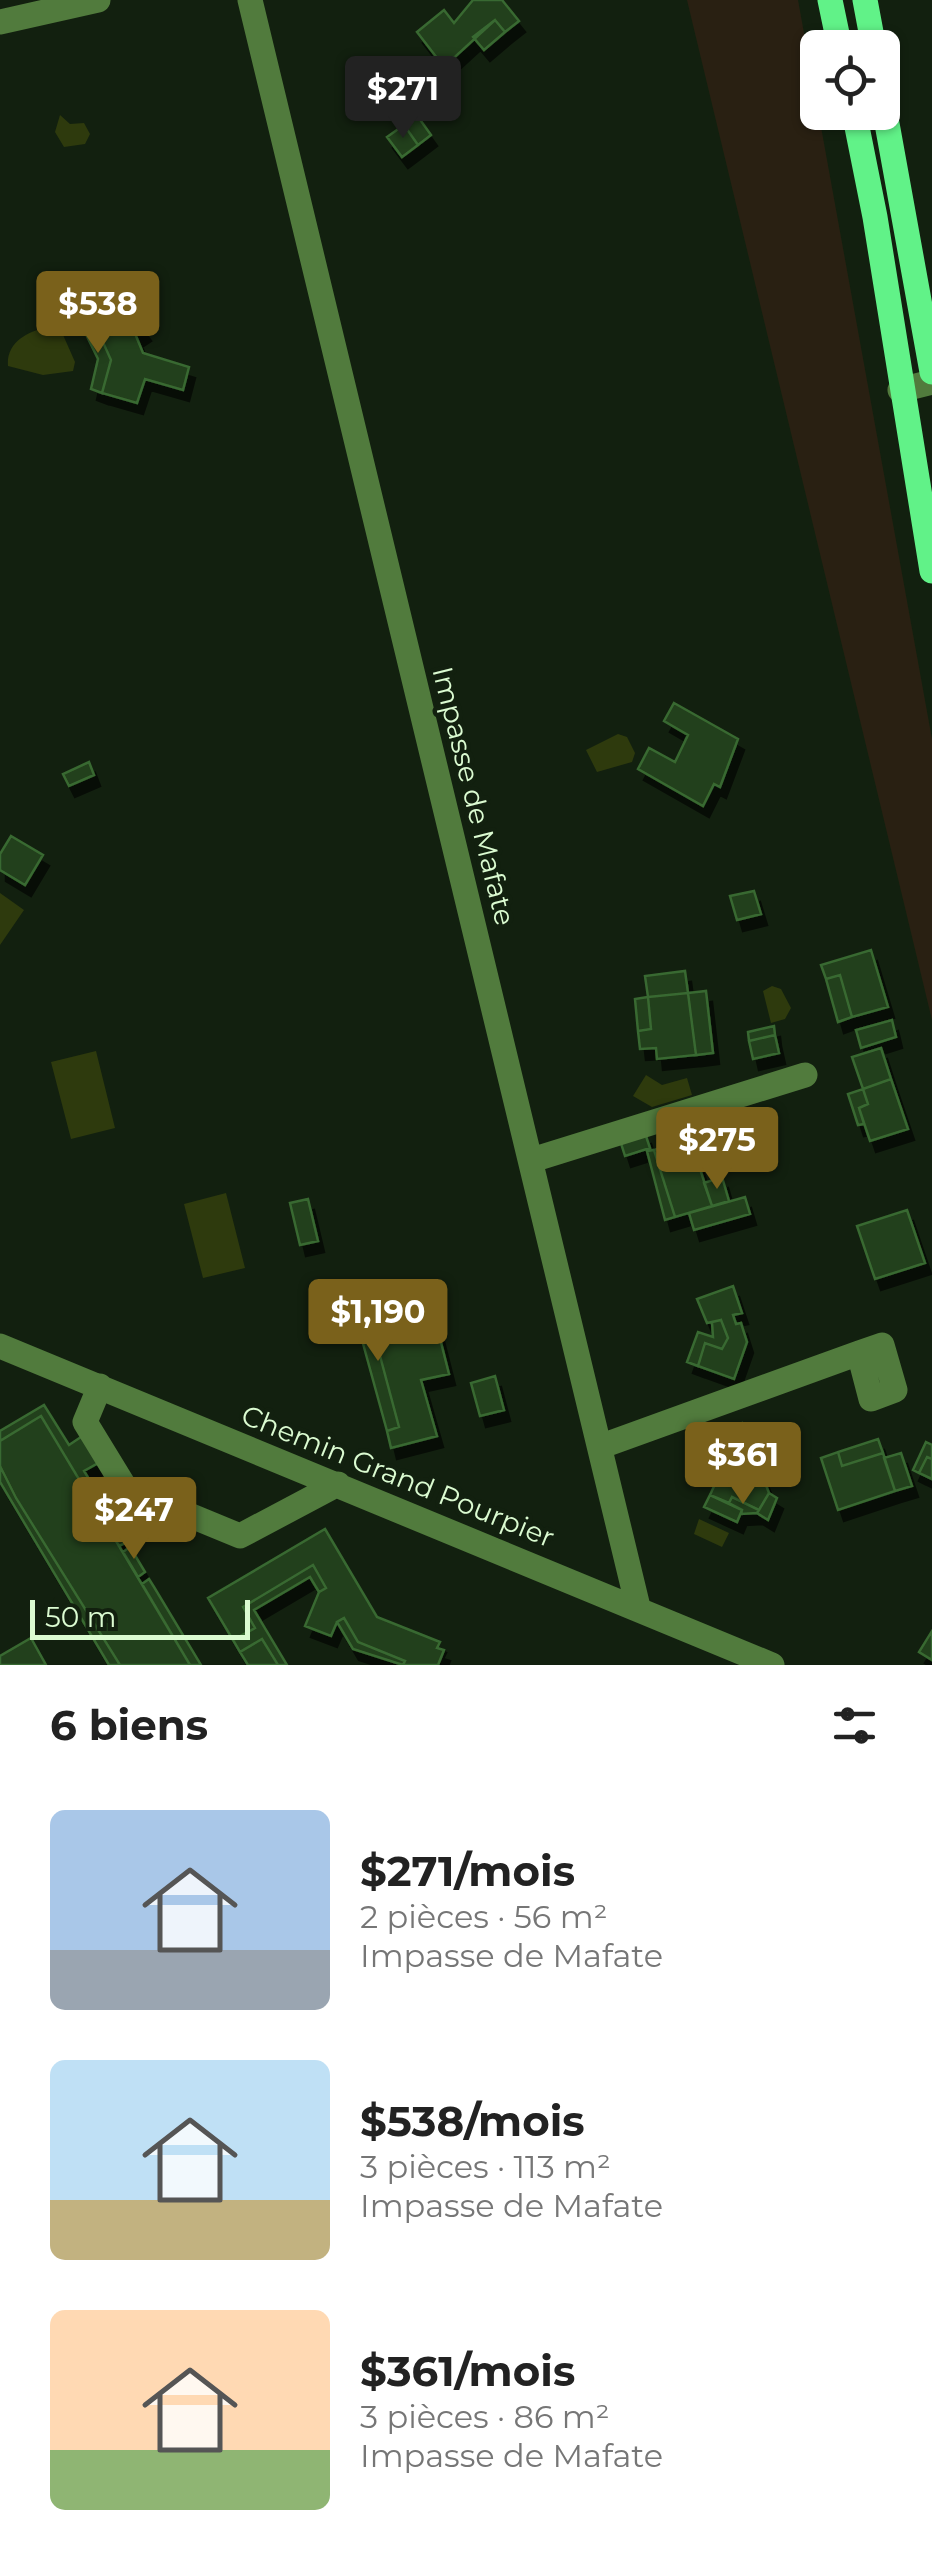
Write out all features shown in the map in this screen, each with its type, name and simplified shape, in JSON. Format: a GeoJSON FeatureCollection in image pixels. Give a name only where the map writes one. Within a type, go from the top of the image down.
{"type":"FeatureCollection","features":[{"type":"Feature","properties":{"kind":"main road"},"geometry":{"type":"LineString","coordinates":[[830,0],[836,30]]}},
{"type":"Feature","properties":{"kind":"main road"},"geometry":{"type":"LineString","coordinates":[[865,0],[871,30]]}},
{"type":"Feature","properties":{"kind":"main road"},"geometry":{"type":"LineString","coordinates":[[858,130],[932,571]]}},
{"type":"Feature","properties":{"kind":"main road"},"geometry":{"type":"LineString","coordinates":[[888,130],[932,372]]}},
{"type":"Feature","properties":{"kind":"street"},"geometry":{"type":"LineString","coordinates":[[0,22],[98,0]]}},
{"type":"Feature","properties":{"kind":"street","name":"Impasse de Mafate"},"geometry":{"type":"LineString","coordinates":[[250,0],[638,1606]]}},
{"type":"Feature","properties":{"kind":"street"},"geometry":{"type":"LineString","coordinates":[[900,390],[932,382]]}},
{"type":"Feature","properties":{"kind":"street"},"geometry":{"type":"LineString","coordinates":[[532,1160],[805,1076]]}},
{"type":"Feature","properties":{"kind":"street","name":"Chemin Grand Pourpier"},"geometry":{"type":"LineString","coordinates":[[0,1346],[638,1606],[743,1659],[772,1665]]}},
{"type":"Feature","properties":{"kind":"street"},"geometry":{"type":"LineString","coordinates":[[602,1446],[858,1353]]}},
{"type":"Feature","properties":{"kind":"street"},"geometry":{"type":"LineString","coordinates":[[100,1386],[86,1422],[126,1489],[222,1529],[240,1536],[338,1484]]}},
{"type":"Feature","properties":{"kind":"shaded area"},"geometry":{"type":"Polygon","coordinates":[[[687,0],[798,0],[803,30],[800,30],[800,130],[822,130],[932,739],[932,1020],[687,0]]]}},
{"type":"Feature","properties":{"kind":"shaded area"},"geometry":{"type":"Polygon","coordinates":[[[60,115],[70,124],[84,123],[90,134],[85,144],[64,147],[55,132],[60,115]]]}},
{"type":"Feature","properties":{"kind":"shaded area"},"geometry":{"type":"Polygon","coordinates":[[[49,327],[60,328],[75,362],[73,371],[43,375],[8,366],[10,351],[20,339],[49,327]]]}},
{"type":"Feature","properties":{"kind":"shaded area"},"geometry":{"type":"Polygon","coordinates":[[[618,734],[627,737],[635,753],[632,762],[597,772],[586,750],[618,734]]]}},
{"type":"Feature","properties":{"kind":"shaded area"},"geometry":{"type":"Polygon","coordinates":[[[0,893],[24,910],[0,945],[0,893]]]}},
{"type":"Feature","properties":{"kind":"shaded area"},"geometry":{"type":"Polygon","coordinates":[[[772,986],[781,989],[791,1008],[785,1019],[771,1023],[763,991],[772,986]]]}},
{"type":"Feature","properties":{"kind":"shaded area"},"geometry":{"type":"Polygon","coordinates":[[[96,1051],[115,1128],[71,1139],[51,1062],[96,1051]]]}},
{"type":"Feature","properties":{"kind":"shaded area"},"geometry":{"type":"Polygon","coordinates":[[[646,1075],[662,1085],[687,1078],[692,1095],[652,1107],[633,1096],[646,1075]]]}},
{"type":"Feature","properties":{"kind":"shaded area"},"geometry":{"type":"Polygon","coordinates":[[[226,1193],[245,1268],[203,1278],[184,1204],[226,1193]]]}},
{"type":"Feature","properties":{"kind":"shaded area"},"geometry":{"type":"Polygon","coordinates":[[[699,1519],[729,1533],[722,1547],[694,1534],[699,1519]]]}},
{"type":"Feature","properties":{"kind":"building"},"geometry":{"type":"Polygon","coordinates":[[[473,0],[502,0],[519,21],[505,32],[495,20],[444,67],[417,32],[444,10],[454,23],[473,0]]]}},
{"type":"Feature","properties":{"kind":"building"},"geometry":{"type":"Polygon","coordinates":[[[495,20],[505,32],[484,50],[473,37],[495,20]]]}},
{"type":"Feature","properties":{"kind":"building"},"geometry":{"type":"Polygon","coordinates":[[[416,114],[431,135],[418,145],[404,125],[416,114]]]}},
{"type":"Feature","properties":{"kind":"building"},"geometry":{"type":"Polygon","coordinates":[[[404,125],[418,145],[402,157],[387,137],[404,125]]]}},
{"type":"Feature","properties":{"kind":"building"},"geometry":{"type":"Polygon","coordinates":[[[137,299],[145,313],[134,320],[125,304],[137,299]]]}},
{"type":"Feature","properties":{"kind":"building"},"geometry":{"type":"Polygon","coordinates":[[[125,304],[145,330],[136,336],[143,353],[189,367],[183,390],[145,379],[137,403],[102,393],[111,360],[93,320],[125,304]]]}},
{"type":"Feature","properties":{"kind":"building"},"geometry":{"type":"Polygon","coordinates":[[[93,320],[111,360],[102,393],[91,389],[98,359],[82,326],[93,320]]]}},
{"type":"Feature","properties":{"kind":"building"},"geometry":{"type":"Polygon","coordinates":[[[674,703],[738,739],[720,787],[714,784],[703,806],[638,769],[649,748],[675,762],[688,735],[664,721],[674,703]]]}},
{"type":"Feature","properties":{"kind":"building"},"geometry":{"type":"Polygon","coordinates":[[[89,762],[94,775],[69,786],[63,774],[89,762]]]}},
{"type":"Feature","properties":{"kind":"building"},"geometry":{"type":"Polygon","coordinates":[[[11,836],[43,855],[25,885],[0,870],[0,854],[11,836]]]}},
{"type":"Feature","properties":{"kind":"building"},"geometry":{"type":"Polygon","coordinates":[[[754,891],[761,914],[737,920],[730,896],[754,891]]]}},
{"type":"Feature","properties":{"kind":"building"},"geometry":{"type":"Polygon","coordinates":[[[871,950],[888,1007],[852,1017],[840,975],[826,979],[821,965],[871,950]]]}},
{"type":"Feature","properties":{"kind":"building"},"geometry":{"type":"Polygon","coordinates":[[[685,971],[688,993],[648,997],[645,976],[685,971]]]}},
{"type":"Feature","properties":{"kind":"building"},"geometry":{"type":"Polygon","coordinates":[[[840,975],[852,1017],[838,1022],[826,979],[840,975]]]}},
{"type":"Feature","properties":{"kind":"building"},"geometry":{"type":"Polygon","coordinates":[[[706,991],[713,1053],[696,1055],[688,993],[706,991]]]}},
{"type":"Feature","properties":{"kind":"building"},"geometry":{"type":"Polygon","coordinates":[[[688,993],[696,1055],[657,1059],[656,1048],[640,1049],[638,1031],[651,1029],[648,997],[688,993]]]}},
{"type":"Feature","properties":{"kind":"building"},"geometry":{"type":"Polygon","coordinates":[[[648,997],[651,1029],[638,1031],[635,999],[648,997]]]}},
{"type":"Feature","properties":{"kind":"building"},"geometry":{"type":"Polygon","coordinates":[[[892,1020],[896,1037],[861,1048],[856,1030],[892,1020]]]}},
{"type":"Feature","properties":{"kind":"building"},"geometry":{"type":"Polygon","coordinates":[[[774,1026],[775,1035],[749,1041],[748,1032],[774,1026]]]}},
{"type":"Feature","properties":{"kind":"building"},"geometry":{"type":"Polygon","coordinates":[[[775,1035],[779,1053],[753,1059],[749,1041],[775,1035]]]}},
{"type":"Feature","properties":{"kind":"building"},"geometry":{"type":"Polygon","coordinates":[[[881,1048],[891,1079],[863,1089],[852,1057],[881,1048]]]}},
{"type":"Feature","properties":{"kind":"building"},"geometry":{"type":"Polygon","coordinates":[[[891,1079],[908,1129],[870,1141],[859,1108],[868,1104],[863,1089],[891,1079]]]}},
{"type":"Feature","properties":{"kind":"building"},"geometry":{"type":"Polygon","coordinates":[[[863,1089],[868,1104],[859,1108],[864,1124],[858,1125],[848,1094],[863,1089]]]}},
{"type":"Feature","properties":{"kind":"building"},"geometry":{"type":"Polygon","coordinates":[[[645,1133],[650,1148],[625,1156],[620,1140],[645,1133]]]}},
{"type":"Feature","properties":{"kind":"building"},"geometry":{"type":"Polygon","coordinates":[[[690,1138],[712,1206],[675,1217],[654,1150],[690,1138]]]}},
{"type":"Feature","properties":{"kind":"building"},"geometry":{"type":"Polygon","coordinates":[[[654,1150],[675,1217],[665,1220],[647,1151],[654,1150]]]}},
{"type":"Feature","properties":{"kind":"building"},"geometry":{"type":"Polygon","coordinates":[[[722,1177],[729,1201],[712,1206],[704,1183],[722,1177]]]}},
{"type":"Feature","properties":{"kind":"building"},"geometry":{"type":"Polygon","coordinates":[[[745,1197],[750,1214],[694,1230],[689,1213],[745,1197]]]}},
{"type":"Feature","properties":{"kind":"building"},"geometry":{"type":"Polygon","coordinates":[[[308,1199],[318,1241],[300,1245],[290,1203],[308,1199]]]}},
{"type":"Feature","properties":{"kind":"building"},"geometry":{"type":"Polygon","coordinates":[[[907,1210],[925,1263],[875,1279],[857,1226],[907,1210]]]}},
{"type":"Feature","properties":{"kind":"building"},"geometry":{"type":"Polygon","coordinates":[[[733,1286],[742,1313],[733,1315],[736,1324],[741,1323],[747,1342],[734,1379],[698,1366],[705,1343],[722,1349],[728,1338],[721,1320],[707,1323],[697,1299],[733,1286]]]}},
{"type":"Feature","properties":{"kind":"building"},"geometry":{"type":"Polygon","coordinates":[[[430,1299],[449,1374],[421,1380],[437,1436],[391,1448],[387,1431],[399,1427],[372,1326],[392,1321],[389,1309],[430,1299]]]}},
{"type":"Feature","properties":{"kind":"building"},"geometry":{"type":"Polygon","coordinates":[[[389,1309],[392,1321],[372,1326],[399,1427],[387,1431],[356,1318],[389,1309]]]}},
{"type":"Feature","properties":{"kind":"building"},"geometry":{"type":"Polygon","coordinates":[[[721,1320],[728,1338],[722,1349],[705,1343],[698,1366],[687,1362],[698,1332],[713,1337],[712,1322],[721,1320]]]}},
{"type":"Feature","properties":{"kind":"building"},"geometry":{"type":"Polygon","coordinates":[[[495,1376],[504,1410],[480,1416],[471,1383],[495,1376]]]}},
{"type":"Feature","properties":{"kind":"building"},"geometry":{"type":"Polygon","coordinates":[[[44,1405],[69,1445],[84,1435],[100,1462],[84,1471],[127,1542],[119,1546],[41,1416],[0,1441],[0,1431],[44,1405]]]}},
{"type":"Feature","properties":{"kind":"building"},"geometry":{"type":"Polygon","coordinates":[[[41,1416],[190,1665],[120,1665],[16,1498],[0,1466],[0,1441],[41,1416]]]}},
{"type":"Feature","properties":{"kind":"building"},"geometry":{"type":"Polygon","coordinates":[[[742,1423],[748,1439],[711,1449],[707,1435],[742,1423]]]}},
{"type":"Feature","properties":{"kind":"building"},"geometry":{"type":"Polygon","coordinates":[[[748,1439],[769,1493],[759,1510],[732,1497],[729,1503],[710,1495],[716,1482],[722,1480],[719,1467],[708,1463],[711,1449],[748,1439]]]}},
{"type":"Feature","properties":{"kind":"building"},"geometry":{"type":"Polygon","coordinates":[[[878,1439],[883,1453],[842,1466],[838,1452],[878,1439]]]}},
{"type":"Feature","properties":{"kind":"building"},"geometry":{"type":"Polygon","coordinates":[[[926,1442],[932,1445],[932,1459],[927,1457],[919,1473],[913,1470],[926,1442]]]}},
{"type":"Feature","properties":{"kind":"building"},"geometry":{"type":"Polygon","coordinates":[[[838,1452],[842,1466],[883,1453],[895,1491],[838,1510],[821,1458],[838,1452]]]}},
{"type":"Feature","properties":{"kind":"building"},"geometry":{"type":"Polygon","coordinates":[[[901,1453],[912,1486],[895,1491],[884,1458],[901,1453]]]}},
{"type":"Feature","properties":{"kind":"building"},"geometry":{"type":"Polygon","coordinates":[[[927,1457],[932,1459],[932,1479],[919,1473],[927,1457]]]}},
{"type":"Feature","properties":{"kind":"building"},"geometry":{"type":"Polygon","coordinates":[[[708,1463],[719,1467],[722,1480],[716,1482],[714,1473],[705,1469],[708,1463]]]}},
{"type":"Feature","properties":{"kind":"building"},"geometry":{"type":"Polygon","coordinates":[[[0,1466],[120,1665],[109,1665],[0,1482],[0,1466]]]}},
{"type":"Feature","properties":{"kind":"building"},"geometry":{"type":"Polygon","coordinates":[[[769,1493],[777,1498],[768,1520],[757,1513],[769,1493]]]}},
{"type":"Feature","properties":{"kind":"building"},"geometry":{"type":"Polygon","coordinates":[[[710,1495],[742,1510],[737,1522],[704,1507],[710,1495]]]}},
{"type":"Feature","properties":{"kind":"building"},"geometry":{"type":"Polygon","coordinates":[[[732,1497],[759,1510],[741,1514],[742,1510],[729,1503],[732,1497]]]}},
{"type":"Feature","properties":{"kind":"building"},"geometry":{"type":"Polygon","coordinates":[[[325,1529],[377,1617],[440,1642],[437,1648],[444,1650],[438,1665],[403,1665],[405,1661],[358,1642],[344,1618],[337,1622],[331,1636],[305,1626],[319,1592],[326,1588],[313,1565],[243,1607],[255,1628],[233,1640],[208,1598],[325,1529]]]}},
{"type":"Feature","properties":{"kind":"building"},"geometry":{"type":"Polygon","coordinates":[[[130,1547],[145,1572],[138,1577],[123,1552],[130,1547]]]}},
{"type":"Feature","properties":{"kind":"building"},"geometry":{"type":"Polygon","coordinates":[[[313,1565],[326,1588],[319,1592],[310,1577],[254,1610],[287,1665],[278,1665],[262,1639],[240,1652],[233,1640],[255,1628],[243,1607],[313,1565]]]}},
{"type":"Feature","properties":{"kind":"building"},"geometry":{"type":"Polygon","coordinates":[[[149,1579],[201,1665],[190,1665],[142,1584],[149,1579]]]}},
{"type":"Feature","properties":{"kind":"building"},"geometry":{"type":"Polygon","coordinates":[[[344,1618],[358,1642],[405,1661],[403,1665],[353,1649],[337,1622],[344,1618]]]}},
{"type":"Feature","properties":{"kind":"building"},"geometry":{"type":"Polygon","coordinates":[[[932,1631],[932,1660],[919,1652],[932,1631]]]}},
{"type":"Feature","properties":{"kind":"building"},"geometry":{"type":"Polygon","coordinates":[[[31,1638],[46,1665],[0,1665],[0,1656],[31,1638]]]}},
{"type":"Feature","properties":{"kind":"building"},"geometry":{"type":"Polygon","coordinates":[[[262,1639],[278,1665],[248,1665],[240,1652],[262,1639]]]}}]}
